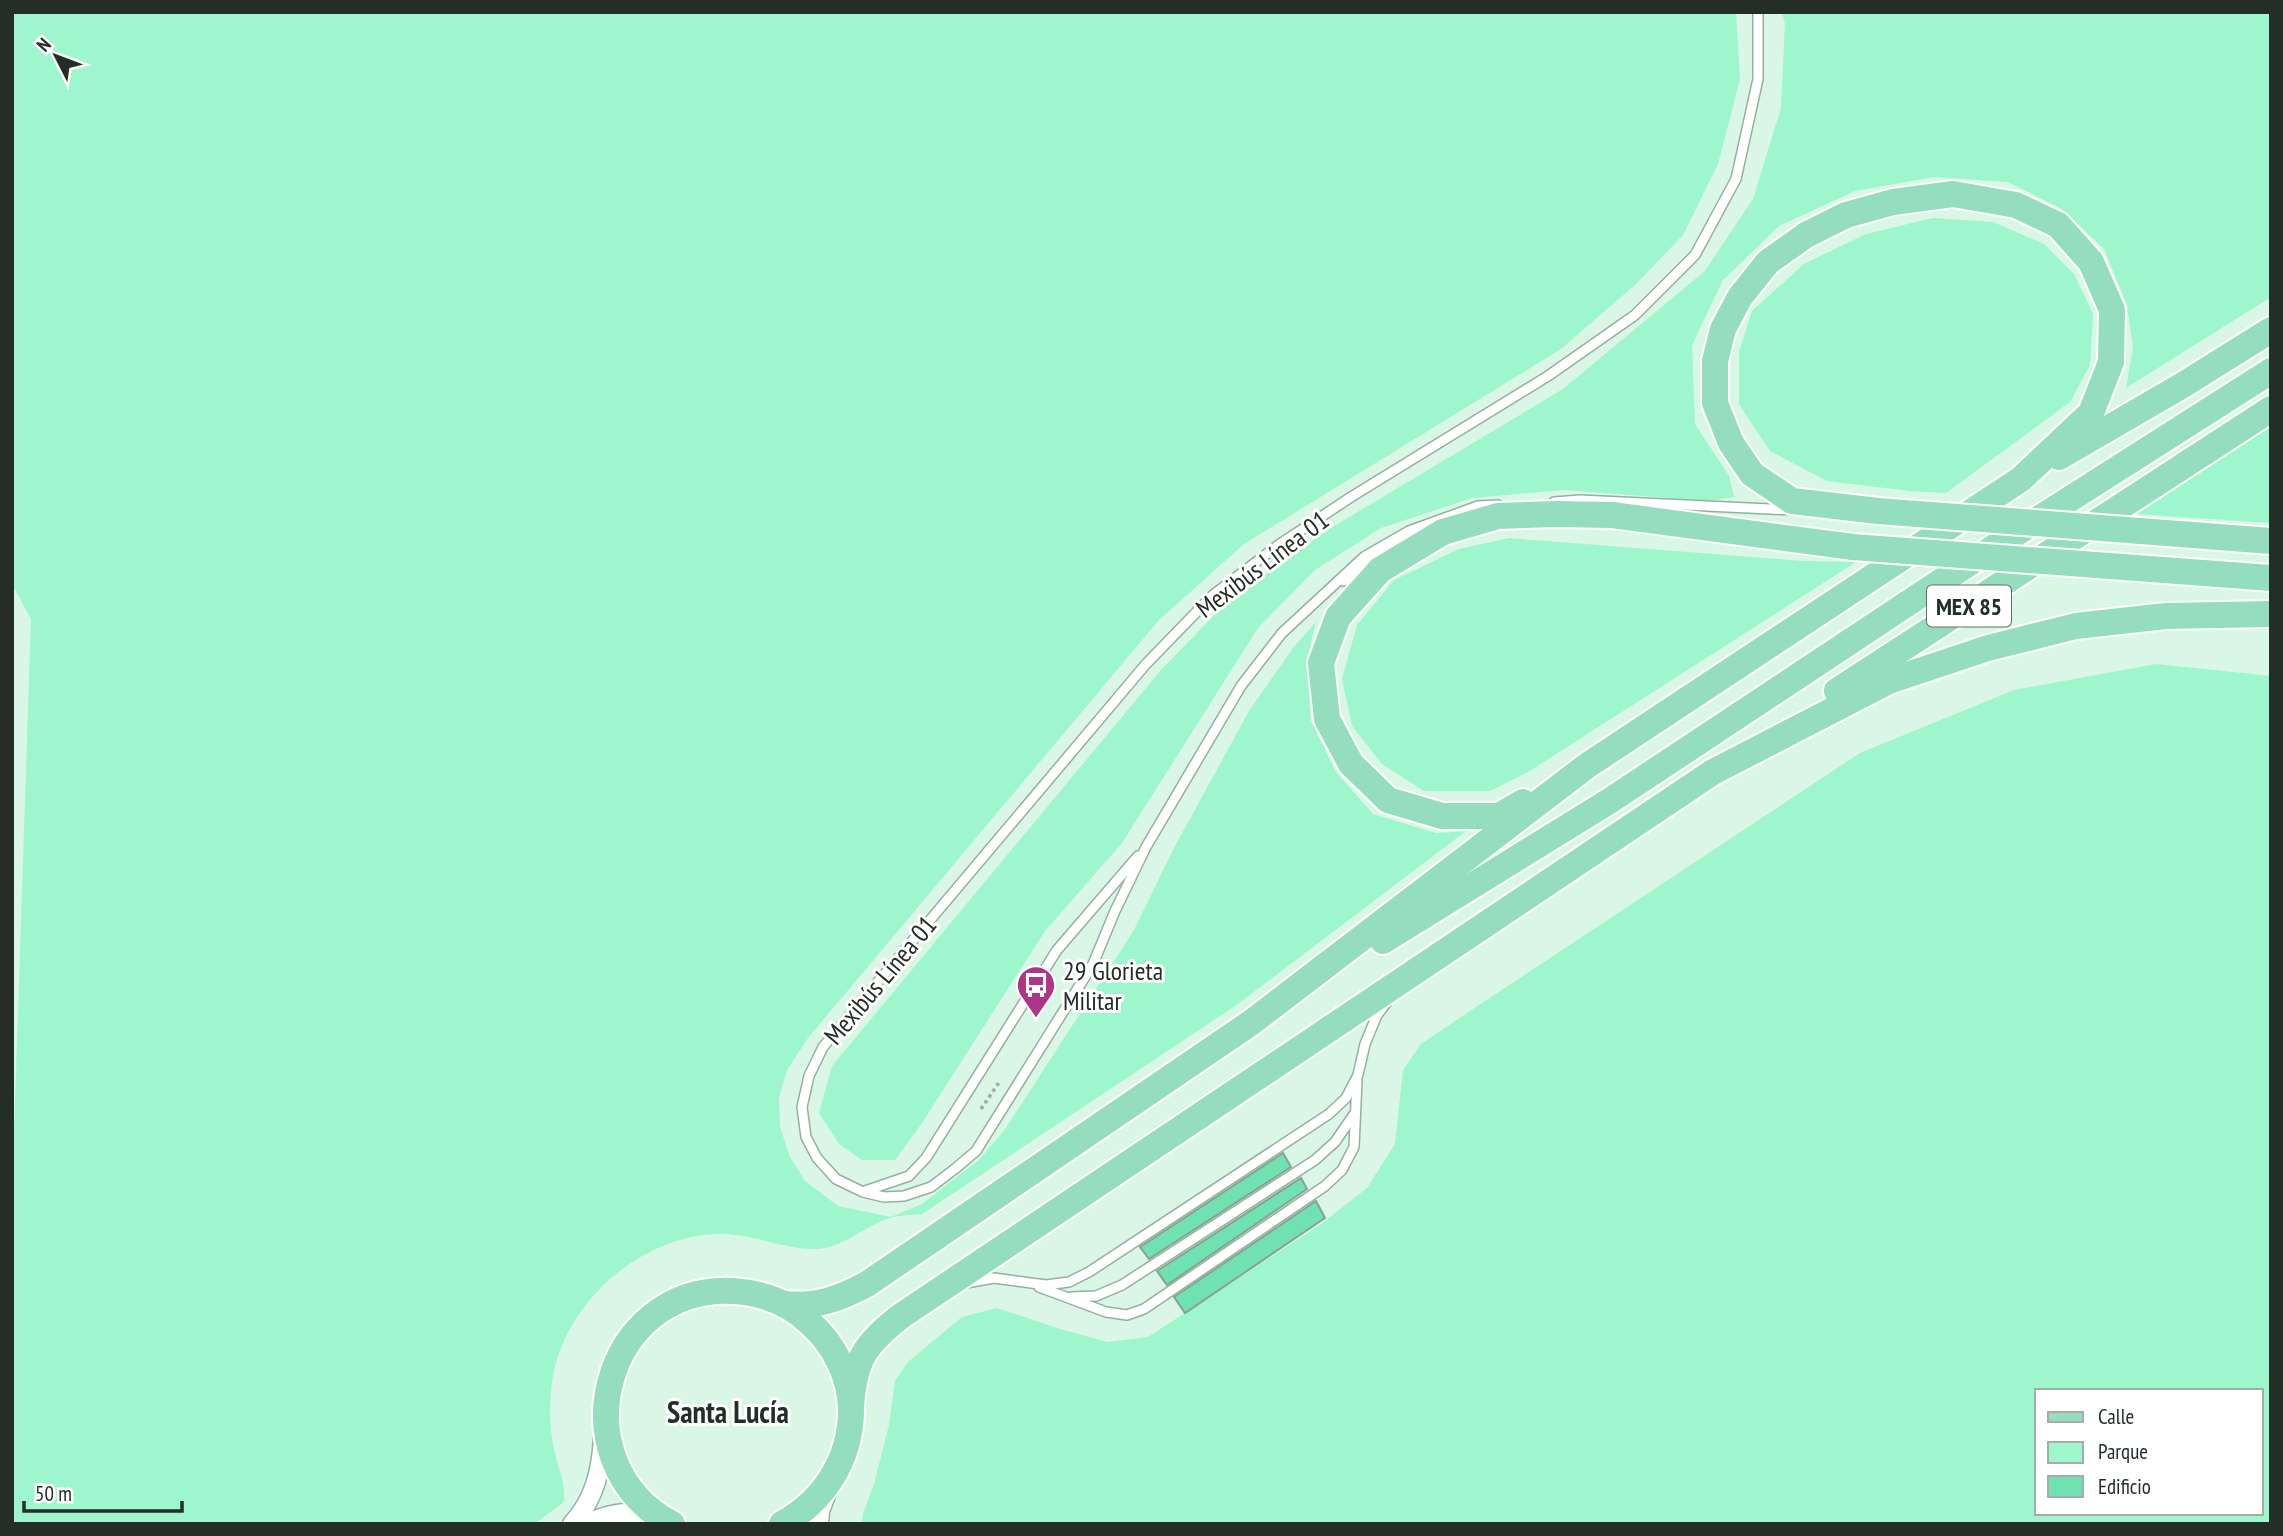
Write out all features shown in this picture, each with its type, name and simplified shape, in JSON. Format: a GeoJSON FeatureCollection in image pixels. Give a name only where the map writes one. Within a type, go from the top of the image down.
{"type":"FeatureCollection","features":[{"type":"Feature","properties":{"kind":"main road"},"geometry":{"type":"LineString","coordinates":[[2021,478],[2091,413],[2111,362],[2112,310],[2091,262],[2058,225],[2015,205],[1953,194],[1892,202],[1846,215],[1806,235],[1768,262],[1740,297],[1723,329],[1715,361],[1715,403],[1731,443],[1752,474],[1792,500],[1878,511],[2271,541]]}},
{"type":"Feature","properties":{"kind":"main road"},"geometry":{"type":"LineString","coordinates":[[2271,330],[2183,385],[2021,478],[1588,765],[1499,816],[1442,816],[1388,800],[1351,764],[1327,719],[1321,663],[1338,617],[1380,570],[1443,532],[1498,516],[1612,515],[1853,547],[2271,578]]}},
{"type":"Feature","properties":{"kind":"main road"},"geometry":{"type":"LineString","coordinates":[[785,1304],[824,1304],[845,1297],[867,1284],[1252,1022],[1611,800],[1946,578],[2271,371]]}},
{"type":"Feature","properties":{"kind":"main road","name":"MEX 85"},"geometry":{"type":"LineString","coordinates":[[1713,772],[2271,410]]}},
{"type":"Feature","properties":{"kind":"main road"},"geometry":{"type":"LineString","coordinates":[[782,1524],[808,1506],[832,1478],[847,1444],[852,1380],[865,1348],[878,1334],[929,1297],[1713,772],[1889,681],[1988,648],[2076,626],[2166,615],[2271,614]]}},
{"type":"Feature","properties":{"kind":"main road"},"geometry":{"type":"LineString","coordinates":[[1252,1022],[1588,765]]}},
{"type":"Feature","properties":{"kind":"main road"},"geometry":{"type":"LineString","coordinates":[[671,1523],[640,1501],[618,1469],[610,1450],[605,1410],[613,1369],[622,1350],[649,1319],[666,1308],[685,1298],[725,1291],[766,1296],[785,1304],[803,1316],[832,1348],[842,1368],[851,1408]]}},
{"type":"Feature","properties":{"kind":"street"},"geometry":{"type":"LineString","coordinates":[[572,1524],[585,1508],[594,1489],[602,1452],[605,1410]]}},
{"type":"Feature","properties":{"kind":"street"},"geometry":{"type":"LineString","coordinates":[[819,1524],[820,1511],[832,1478]]}},
{"type":"Feature","properties":{"kind":"street"},"geometry":{"type":"LineString","coordinates":[[586,1524],[611,1514],[633,1511],[671,1523]]}},
{"type":"Feature","properties":{"kind":"lane","name":"Mexibús Línea 01"},"geometry":{"type":"LineString","coordinates":[[1504,504],[1478,506],[1409,531],[1364,557],[1282,633],[1241,686],[1146,847],[1093,964],[976,1151],[931,1186],[904,1196],[884,1197],[863,1192],[836,1179],[817,1158],[806,1137],[802,1107],[809,1076],[822,1048],[1146,664],[1213,594],[1277,546],[1351,497],[1548,376],[1635,315],[1695,255],[1736,179],[1758,79],[1758,12]]}},
{"type":"Feature","properties":{"kind":"lane"},"geometry":{"type":"LineString","coordinates":[[1542,502],[1580,500],[1763,509],[1878,511]]}},
{"type":"Feature","properties":{"kind":"lane","name":"Mexibús Línea 01"},"geometry":{"type":"LineString","coordinates":[[1319,597],[1374,561],[1443,532]]}},
{"type":"Feature","properties":{"kind":"lane","name":"Mexibús Línea 01"},"geometry":{"type":"LineString","coordinates":[[863,1192],[909,1176],[926,1158],[1057,950],[1146,847]]}},
{"type":"Feature","properties":{"kind":"lane"},"geometry":{"type":"LineString","coordinates":[[929,1297],[962,1284],[994,1278],[1046,1285],[1069,1282],[1089,1272],[1329,1114],[1346,1098],[1357,1075],[1365,1044],[1377,1015],[1394,993],[1428,962]]}},
{"type":"Feature","properties":{"kind":"lane"},"geometry":{"type":"LineString","coordinates":[[1021,1280],[1106,1312],[1127,1315],[1144,1309],[1342,1170],[1354,1147],[1357,1075]]}},
{"type":"Feature","properties":{"kind":"lane"},"geometry":{"type":"LineString","coordinates":[[1065,1297],[1097,1296],[1122,1285],[1315,1160],[1335,1142],[1356,1112]]}},
{"type":"Feature","properties":{"kind":"path"},"geometry":{"type":"LineString","coordinates":[[981,1109],[1005,1073]]}},
{"type":"Feature","properties":{"kind":"green space"},"geometry":{"type":"Polygon","coordinates":[[[12,12],[1736,12],[1740,79],[1718,164],[1683,235],[1636,284],[1561,349],[1244,544],[1159,620],[808,1038],[787,1070],[779,1098],[780,1127],[790,1157],[805,1181],[838,1206],[891,1217],[922,1204],[979,1160],[1006,1128],[1134,930],[1174,848],[1249,711],[1293,648],[1316,622],[1307,659],[1311,721],[1336,772],[1373,814],[1436,833],[1466,831],[1238,1004],[922,1214],[890,1218],[827,1248],[806,1249],[728,1234],[696,1236],[665,1245],[636,1260],[610,1280],[587,1304],[569,1331],[557,1361],[551,1392],[550,1421],[554,1450],[563,1481],[564,1502],[534,1524],[12,1524],[12,1195],[31,619],[12,584],[12,12]]]}},
{"type":"Feature","properties":{"kind":"green space"},"geometry":{"type":"Polygon","coordinates":[[[1782,12],[2271,12],[2271,297],[2126,388],[2133,348],[2127,305],[2104,249],[2062,209],[2008,182],[1934,177],[1855,191],[1779,226],[1723,280],[1692,345],[1695,424],[1729,476],[1734,497],[1709,501],[1564,490],[1472,498],[1381,528],[1315,570],[1258,628],[1122,843],[1045,931],[920,1126],[895,1160],[862,1160],[839,1144],[819,1113],[832,1066],[1161,670],[1226,603],[1326,531],[1563,389],[1705,271],[1753,199],[1781,108],[1785,24],[1782,12]]]}},
{"type":"Feature","properties":{"kind":"green space"},"geometry":{"type":"Polygon","coordinates":[[[1933,218],[1993,222],[2044,244],[2074,274],[2093,314],[2090,365],[2070,402],[1946,493],[1827,481],[1770,451],[1739,404],[1739,352],[1752,311],[1804,264],[1866,234],[1933,218]]]}},
{"type":"Feature","properties":{"kind":"green space"},"geometry":{"type":"Polygon","coordinates":[[[2271,426],[2271,523],[2136,514],[2271,426]]]}},
{"type":"Feature","properties":{"kind":"green space"},"geometry":{"type":"Polygon","coordinates":[[[1509,538],[1802,561],[1856,562],[1528,772],[1490,791],[1424,791],[1382,764],[1352,726],[1342,679],[1357,625],[1394,580],[1459,549],[1509,538]]]}},
{"type":"Feature","properties":{"kind":"green space"},"geometry":{"type":"Polygon","coordinates":[[[2156,664],[2271,676],[2271,1524],[862,1524],[889,1425],[895,1381],[908,1362],[962,1317],[997,1308],[1108,1342],[1148,1337],[1320,1225],[1367,1188],[1395,1144],[1403,1070],[1421,1044],[1860,753],[2014,690],[2156,664]]]}},
{"type":"Feature","properties":{"kind":"building"},"geometry":{"type":"Polygon","coordinates":[[[1283,1153],[1291,1167],[1149,1259],[1140,1247],[1283,1153]]]}},
{"type":"Feature","properties":{"kind":"building"},"geometry":{"type":"Polygon","coordinates":[[[1301,1178],[1307,1189],[1167,1285],[1157,1271],[1301,1178]]]}},
{"type":"Feature","properties":{"kind":"building"},"geometry":{"type":"Polygon","coordinates":[[[1316,1201],[1325,1218],[1185,1313],[1174,1297],[1316,1201]]]}},
{"type":"Feature","properties":{"kind":"place","name":"29 Glorieta Militar"},"geometry":{"type":"Point","coordinates":[1036,1019]}},
{"type":"Feature","properties":{"kind":"district","name":"Santa Lucía"},"geometry":{"type":"Point","coordinates":[728,1411]}}]}
